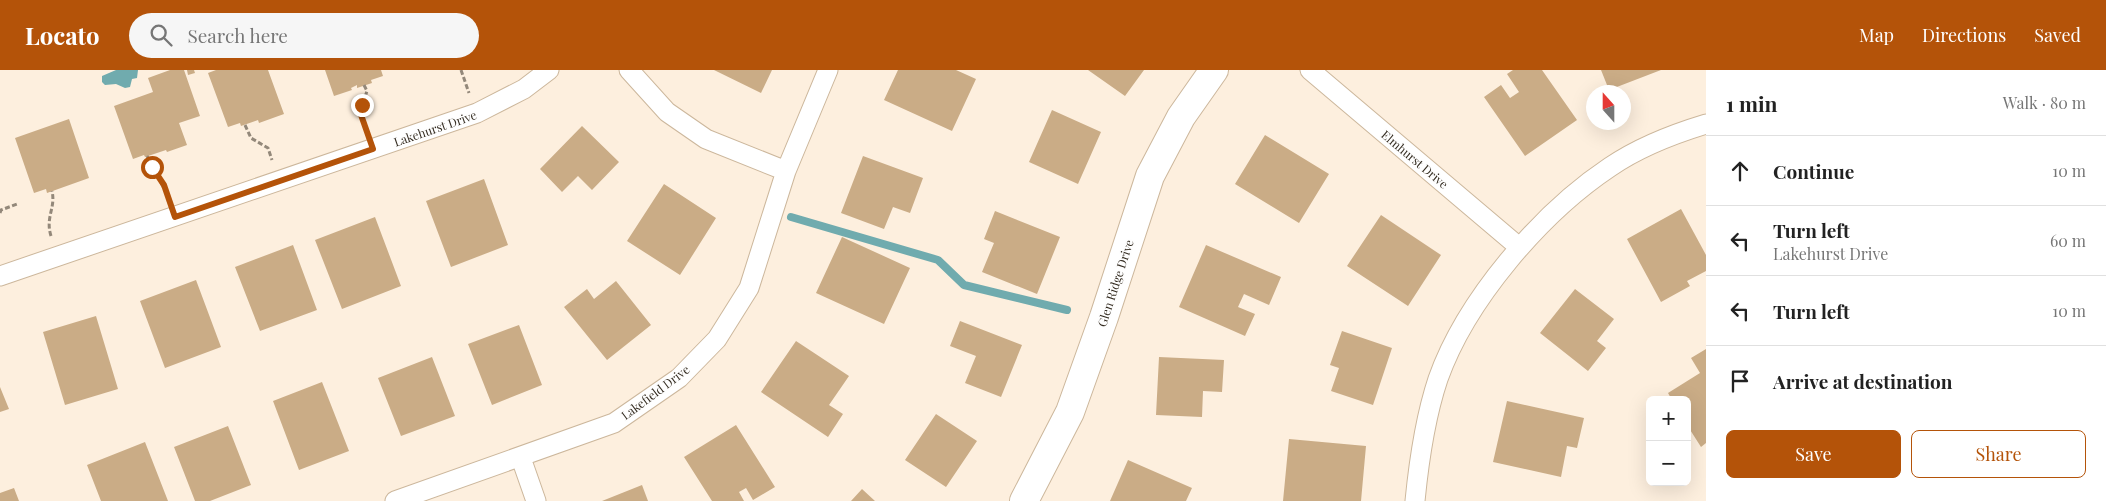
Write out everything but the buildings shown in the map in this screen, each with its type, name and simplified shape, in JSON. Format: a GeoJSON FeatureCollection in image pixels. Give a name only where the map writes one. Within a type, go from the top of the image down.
{"type":"FeatureCollection","features":[{"type":"Feature","properties":{"kind":"street","name":"Lakehurst Drive"},"geometry":{"type":"LineString","coordinates":[[0,276],[479,112],[524,89],[549,70]]}},
{"type":"Feature","properties":{"kind":"street"},"geometry":{"type":"LineString","coordinates":[[629,70],[667,112],[706,139],[786,171]]}},
{"type":"Feature","properties":{"kind":"street","name":"Lakefield Drive"},"geometry":{"type":"LineString","coordinates":[[395,501],[614,424],[679,378],[717,339],[749,288],[786,171],[828,70]]}},
{"type":"Feature","properties":{"kind":"street","name":"Glen Ridge Drive"},"geometry":{"type":"LineString","coordinates":[[1024,501],[1070,412],[1104,317],[1150,176],[1181,117],[1214,70]]}},
{"type":"Feature","properties":{"kind":"street","name":"Elmhurst Drive"},"geometry":{"type":"LineString","coordinates":[[1310,70],[1519,247]]}},
{"type":"Feature","properties":{"kind":"street"},"geometry":{"type":"LineString","coordinates":[[1415,501],[1421,447],[1438,378],[1465,323],[1490,283],[1519,247],[1561,205],[1610,166],[1671,134],[1706,124]]}},
{"type":"Feature","properties":{"kind":"street"},"geometry":{"type":"LineString","coordinates":[[521,458],[536,501]]}},
{"type":"Feature","properties":{"kind":"path"},"geometry":{"type":"LineString","coordinates":[[364,85],[366,91],[360,112],[373,149]]}},
{"type":"Feature","properties":{"kind":"path"},"geometry":{"type":"LineString","coordinates":[[245,125],[251,138],[268,148],[279,181]]}},
{"type":"Feature","properties":{"kind":"path"},"geometry":{"type":"LineString","coordinates":[[147,156],[164,185],[175,217]]}},
{"type":"Feature","properties":{"kind":"path"},"geometry":{"type":"LineString","coordinates":[[52,191],[53,204],[47,224],[58,256]]}},
{"type":"Feature","properties":{"kind":"path"},"geometry":{"type":"LineString","coordinates":[[0,213],[2,210],[17,204]]}},
{"type":"Feature","properties":{"kind":"water"},"geometry":{"type":"Polygon","coordinates":[[[116,70],[138,70],[137,78],[132,79],[130,87],[125,88],[116,84],[105,85],[102,82],[102,76],[116,70]]]}},
{"type":"Feature","properties":{"kind":"waterway"},"geometry":{"type":"LineString","coordinates":[[791,217],[938,260],[964,285],[1067,310]]}},
{"type":"Feature","properties":{"kind":"route"},"geometry":{"type":"LineString","coordinates":[[152,167],[164,185],[175,217],[373,149],[360,112],[362,105]]}}]}
